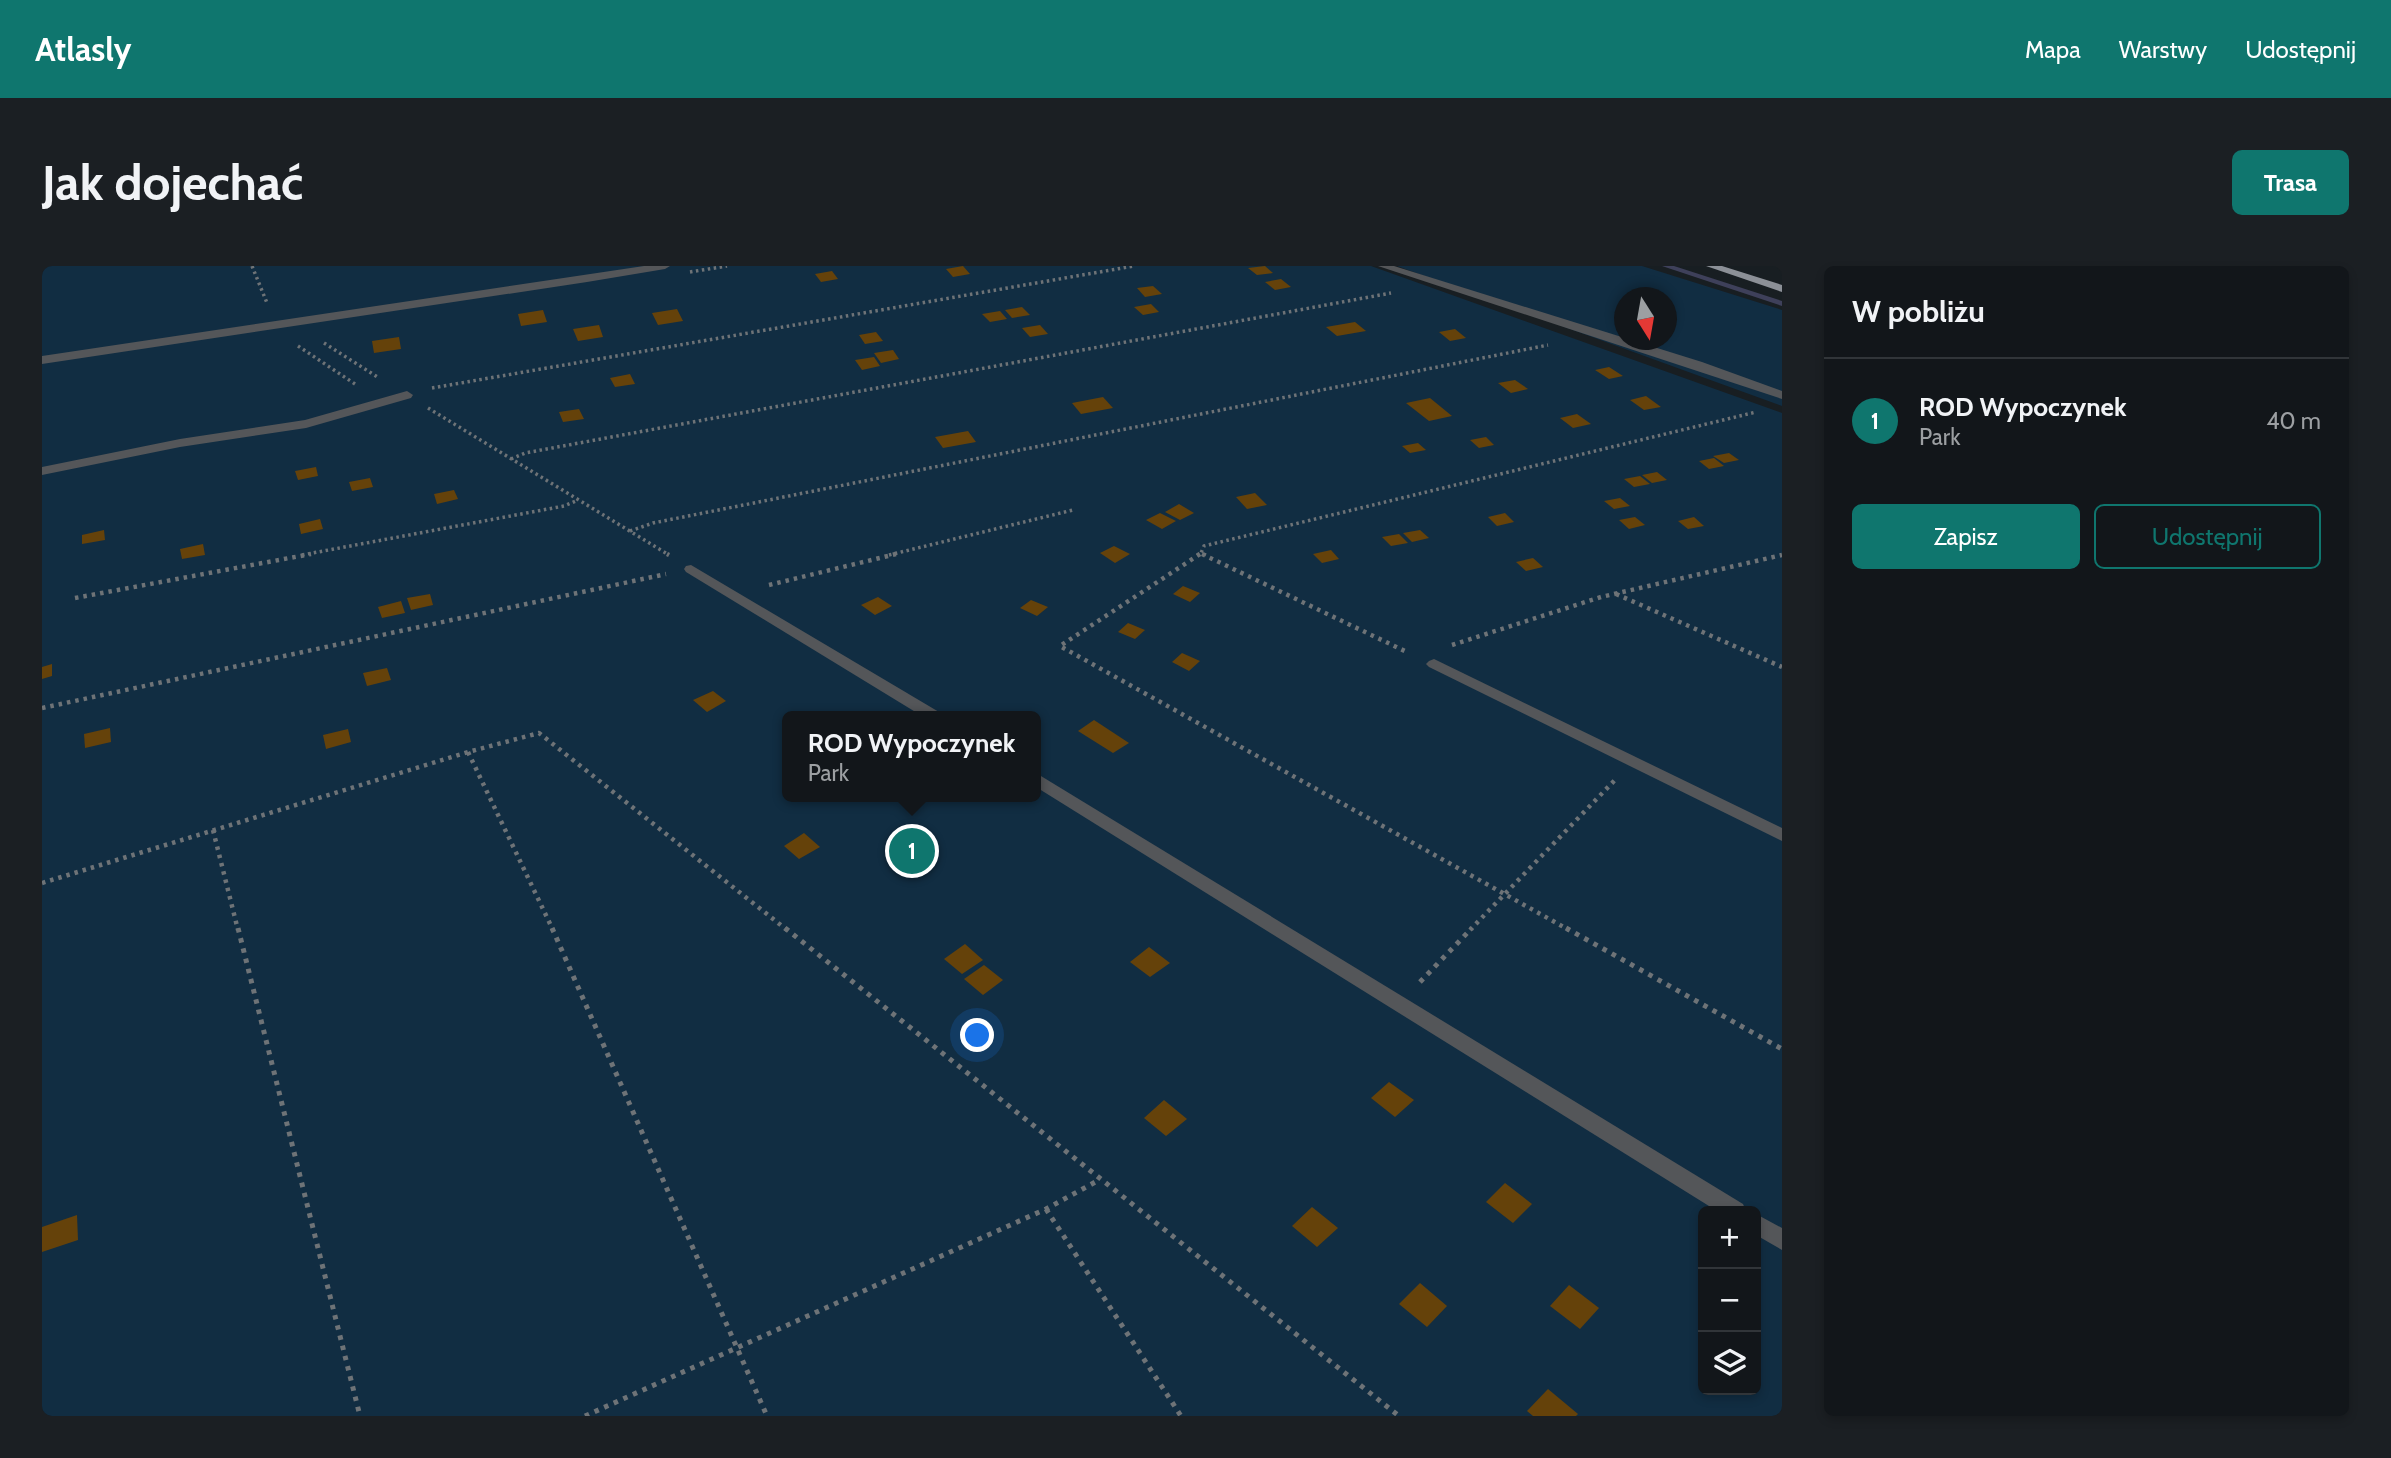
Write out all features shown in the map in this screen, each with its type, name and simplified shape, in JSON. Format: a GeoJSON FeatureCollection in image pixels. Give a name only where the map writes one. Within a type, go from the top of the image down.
{"type":"FeatureCollection","features":[{"type":"Feature","properties":{"kind":"main road"},"geometry":{"type":"LineString","coordinates":[[1711,266],[1782,289]]}},
{"type":"Feature","properties":{"kind":"lane"},"geometry":{"type":"LineString","coordinates":[[42,360],[537,288],[665,266]]}},
{"type":"Feature","properties":{"kind":"lane"},"geometry":{"type":"LineString","coordinates":[[1383,266],[1698,365],[1782,395]]}},
{"type":"Feature","properties":{"kind":"lane"},"geometry":{"type":"LineString","coordinates":[[42,471],[180,443],[306,424],[407,395]]}},
{"type":"Feature","properties":{"kind":"lane"},"geometry":{"type":"LineString","coordinates":[[691,569],[925,711]]}},
{"type":"Feature","properties":{"kind":"lane"},"geometry":{"type":"LineString","coordinates":[[1434,664],[1782,835]]}},
{"type":"Feature","properties":{"kind":"lane"},"geometry":{"type":"LineString","coordinates":[[1041,782],[1727,1206]]}},
{"type":"Feature","properties":{"kind":"lane"},"geometry":{"type":"LineString","coordinates":[[1761,1227],[1782,1240]]}},
{"type":"Feature","properties":{"kind":"path"},"geometry":{"type":"LineString","coordinates":[[252,266],[257,271],[261,295],[277,317],[279,334],[382,403]]}},
{"type":"Feature","properties":{"kind":"path"},"geometry":{"type":"LineString","coordinates":[[407,395],[442,386],[1135,266]]}},
{"type":"Feature","properties":{"kind":"path"},"geometry":{"type":"LineString","coordinates":[[511,459],[538,451],[1422,288],[1432,281]]}},
{"type":"Feature","properties":{"kind":"path"},"geometry":{"type":"LineString","coordinates":[[322,341],[691,569]]}},
{"type":"Feature","properties":{"kind":"path"},"geometry":{"type":"LineString","coordinates":[[630,531],[666,520],[1555,344]]}},
{"type":"Feature","properties":{"kind":"path"},"geometry":{"type":"LineString","coordinates":[[1758,411],[1748,416],[1205,546],[1201,553],[1060,646],[1782,1049]]}},
{"type":"Feature","properties":{"kind":"path"},"geometry":{"type":"LineString","coordinates":[[75,598],[564,506],[578,500]]}},
{"type":"Feature","properties":{"kind":"path"},"geometry":{"type":"LineString","coordinates":[[740,598],[759,588],[1073,510]]}},
{"type":"Feature","properties":{"kind":"path"},"geometry":{"type":"LineString","coordinates":[[1201,553],[1434,664],[1437,650],[1614,593],[1782,555]]}},
{"type":"Feature","properties":{"kind":"path"},"geometry":{"type":"LineString","coordinates":[[42,708],[691,569]]}},
{"type":"Feature","properties":{"kind":"path"},"geometry":{"type":"LineString","coordinates":[[1614,593],[1782,667]]}},
{"type":"Feature","properties":{"kind":"path"},"geometry":{"type":"LineString","coordinates":[[42,883],[468,752],[539,733],[1399,1416]]}},
{"type":"Feature","properties":{"kind":"path"},"geometry":{"type":"LineString","coordinates":[[468,752],[554,932],[767,1416]]}},
{"type":"Feature","properties":{"kind":"path"},"geometry":{"type":"LineString","coordinates":[[1400,1003],[1633,762]]}},
{"type":"Feature","properties":{"kind":"path"},"geometry":{"type":"LineString","coordinates":[[213,830],[360,1416]]}},
{"type":"Feature","properties":{"kind":"path"},"geometry":{"type":"LineString","coordinates":[[584,1416],[1046,1209],[1099,1180]]}},
{"type":"Feature","properties":{"kind":"path"},"geometry":{"type":"LineString","coordinates":[[1046,1209],[1181,1416]]}},
{"type":"Feature","properties":{"kind":"shaded area"},"geometry":{"type":"Polygon","coordinates":[[[42,266],[1371,266],[1782,413],[1782,1416],[42,1416],[42,266]]]}},
{"type":"Feature","properties":{"kind":"shaded area"},"geometry":{"type":"Polygon","coordinates":[[[1397,266],[1642,266],[1782,310],[1782,406],[1628,350],[1677,350],[1677,287],[1614,287],[1614,345],[1397,266]]]}},
{"type":"Feature","properties":{"kind":"building"},"geometry":{"type":"Polygon","coordinates":[[[963,266],[970,274],[953,277],[946,269],[963,266]]]}},
{"type":"Feature","properties":{"kind":"building"},"geometry":{"type":"Polygon","coordinates":[[[1265,266],[1273,273],[1257,275],[1248,268],[1265,266]]]}},
{"type":"Feature","properties":{"kind":"building"},"geometry":{"type":"Polygon","coordinates":[[[832,271],[838,279],[821,282],[815,274],[832,271]]]}},
{"type":"Feature","properties":{"kind":"building"},"geometry":{"type":"Polygon","coordinates":[[[1281,279],[1291,287],[1275,290],[1265,282],[1281,279]]]}},
{"type":"Feature","properties":{"kind":"building"},"geometry":{"type":"Polygon","coordinates":[[[1153,286],[1162,294],[1145,297],[1137,288],[1153,286]]]}},
{"type":"Feature","properties":{"kind":"building"},"geometry":{"type":"Polygon","coordinates":[[[1151,304],[1159,312],[1143,315],[1134,307],[1151,304]]]}},
{"type":"Feature","properties":{"kind":"building"},"geometry":{"type":"Polygon","coordinates":[[[1022,307],[1030,315],[1012,318],[1005,310],[1022,307]]]}},
{"type":"Feature","properties":{"kind":"building"},"geometry":{"type":"Polygon","coordinates":[[[677,309],[683,321],[658,325],[652,313],[677,309]]]}},
{"type":"Feature","properties":{"kind":"building"},"geometry":{"type":"Polygon","coordinates":[[[543,310],[547,322],[521,326],[518,314],[543,310]]]}},
{"type":"Feature","properties":{"kind":"building"},"geometry":{"type":"Polygon","coordinates":[[[1000,311],[1007,319],[990,322],[982,314],[1000,311]]]}},
{"type":"Feature","properties":{"kind":"building"},"geometry":{"type":"Polygon","coordinates":[[[1355,322],[1366,331],[1337,336],[1326,327],[1355,322]]]}},
{"type":"Feature","properties":{"kind":"building"},"geometry":{"type":"Polygon","coordinates":[[[599,325],[603,337],[578,341],[573,329],[599,325]]]}},
{"type":"Feature","properties":{"kind":"building"},"geometry":{"type":"Polygon","coordinates":[[[1040,325],[1048,334],[1030,337],[1022,328],[1040,325]]]}},
{"type":"Feature","properties":{"kind":"building"},"geometry":{"type":"Polygon","coordinates":[[[1455,329],[1466,338],[1450,341],[1439,332],[1455,329]]]}},
{"type":"Feature","properties":{"kind":"building"},"geometry":{"type":"Polygon","coordinates":[[[876,332],[883,341],[865,344],[859,335],[876,332]]]}},
{"type":"Feature","properties":{"kind":"building"},"geometry":{"type":"Polygon","coordinates":[[[399,337],[401,349],[374,353],[372,341],[399,337]]]}},
{"type":"Feature","properties":{"kind":"building"},"geometry":{"type":"Polygon","coordinates":[[[893,350],[899,359],[881,363],[874,353],[893,350]]]}},
{"type":"Feature","properties":{"kind":"building"},"geometry":{"type":"Polygon","coordinates":[[[874,357],[880,366],[862,370],[855,360],[874,357]]]}},
{"type":"Feature","properties":{"kind":"building"},"geometry":{"type":"Polygon","coordinates":[[[1609,367],[1623,376],[1609,379],[1595,370],[1609,367]]]}},
{"type":"Feature","properties":{"kind":"building"},"geometry":{"type":"Polygon","coordinates":[[[630,374],[635,384],[615,387],[610,378],[630,374]]]}},
{"type":"Feature","properties":{"kind":"building"},"geometry":{"type":"Polygon","coordinates":[[[1515,380],[1528,389],[1511,393],[1498,383],[1515,380]]]}},
{"type":"Feature","properties":{"kind":"building"},"geometry":{"type":"Polygon","coordinates":[[[1646,396],[1661,407],[1644,410],[1630,400],[1646,396]]]}},
{"type":"Feature","properties":{"kind":"building"},"geometry":{"type":"Polygon","coordinates":[[[1103,397],[1113,408],[1081,414],[1072,403],[1103,397]]]}},
{"type":"Feature","properties":{"kind":"building"},"geometry":{"type":"Polygon","coordinates":[[[1430,398],[1452,416],[1429,421],[1406,403],[1430,398]]]}},
{"type":"Feature","properties":{"kind":"building"},"geometry":{"type":"Polygon","coordinates":[[[579,409],[584,419],[563,422],[559,412],[579,409]]]}},
{"type":"Feature","properties":{"kind":"building"},"geometry":{"type":"Polygon","coordinates":[[[1577,414],[1591,424],[1573,428],[1560,418],[1577,414]]]}},
{"type":"Feature","properties":{"kind":"building"},"geometry":{"type":"Polygon","coordinates":[[[968,431],[976,442],[943,448],[935,437],[968,431]]]}},
{"type":"Feature","properties":{"kind":"building"},"geometry":{"type":"Polygon","coordinates":[[[1486,437],[1494,445],[1479,448],[1470,440],[1486,437]]]}},
{"type":"Feature","properties":{"kind":"building"},"geometry":{"type":"Polygon","coordinates":[[[1418,443],[1426,450],[1410,453],[1402,446],[1418,443]]]}},
{"type":"Feature","properties":{"kind":"building"},"geometry":{"type":"Polygon","coordinates":[[[1729,453],[1739,460],[1724,463],[1713,456],[1729,453]]]}},
{"type":"Feature","properties":{"kind":"building"},"geometry":{"type":"Polygon","coordinates":[[[1714,458],[1724,466],[1709,469],[1699,461],[1714,458]]]}},
{"type":"Feature","properties":{"kind":"building"},"geometry":{"type":"Polygon","coordinates":[[[316,467],[318,476],[298,480],[295,471],[316,467]]]}},
{"type":"Feature","properties":{"kind":"building"},"geometry":{"type":"Polygon","coordinates":[[[1657,472],[1667,480],[1652,483],[1642,475],[1657,472]]]}},
{"type":"Feature","properties":{"kind":"building"},"geometry":{"type":"Polygon","coordinates":[[[1640,476],[1650,484],[1634,487],[1624,479],[1640,476]]]}},
{"type":"Feature","properties":{"kind":"building"},"geometry":{"type":"Polygon","coordinates":[[[370,478],[373,487],[352,491],[349,482],[370,478]]]}},
{"type":"Feature","properties":{"kind":"building"},"geometry":{"type":"Polygon","coordinates":[[[454,490],[458,499],[437,504],[434,494],[454,490]]]}},
{"type":"Feature","properties":{"kind":"building"},"geometry":{"type":"Polygon","coordinates":[[[1255,493],[1267,505],[1247,509],[1236,497],[1255,493]]]}},
{"type":"Feature","properties":{"kind":"building"},"geometry":{"type":"Polygon","coordinates":[[[1620,498],[1630,506],[1614,509],[1604,501],[1620,498]]]}},
{"type":"Feature","properties":{"kind":"building"},"geometry":{"type":"Polygon","coordinates":[[[1179,504],[1194,513],[1180,520],[1165,512],[1179,504]]]}},
{"type":"Feature","properties":{"kind":"building"},"geometry":{"type":"Polygon","coordinates":[[[1160,513],[1176,521],[1162,529],[1146,520],[1160,513]]]}},
{"type":"Feature","properties":{"kind":"building"},"geometry":{"type":"Polygon","coordinates":[[[1505,513],[1514,522],[1497,526],[1488,517],[1505,513]]]}},
{"type":"Feature","properties":{"kind":"building"},"geometry":{"type":"Polygon","coordinates":[[[1635,517],[1645,525],[1629,529],[1619,520],[1635,517]]]}},
{"type":"Feature","properties":{"kind":"building"},"geometry":{"type":"Polygon","coordinates":[[[1694,517],[1704,526],[1688,529],[1678,521],[1694,517]]]}},
{"type":"Feature","properties":{"kind":"building"},"geometry":{"type":"Polygon","coordinates":[[[320,519],[323,529],[301,534],[299,524],[320,519]]]}},
{"type":"Feature","properties":{"kind":"building"},"geometry":{"type":"Polygon","coordinates":[[[104,530],[105,540],[82,544],[82,535],[104,530]]]}},
{"type":"Feature","properties":{"kind":"building"},"geometry":{"type":"Polygon","coordinates":[[[1420,530],[1429,538],[1412,542],[1403,533],[1420,530]]]}},
{"type":"Feature","properties":{"kind":"building"},"geometry":{"type":"Polygon","coordinates":[[[1399,534],[1408,543],[1391,546],[1382,537],[1399,534]]]}},
{"type":"Feature","properties":{"kind":"building"},"geometry":{"type":"Polygon","coordinates":[[[203,544],[205,555],[182,559],[180,549],[203,544]]]}},
{"type":"Feature","properties":{"kind":"building"},"geometry":{"type":"Polygon","coordinates":[[[1114,546],[1130,554],[1115,563],[1100,553],[1114,546]]]}},
{"type":"Feature","properties":{"kind":"building"},"geometry":{"type":"Polygon","coordinates":[[[1331,550],[1339,559],[1322,563],[1313,554],[1331,550]]]}},
{"type":"Feature","properties":{"kind":"building"},"geometry":{"type":"Polygon","coordinates":[[[1533,558],[1543,567],[1526,571],[1516,562],[1533,558]]]}},
{"type":"Feature","properties":{"kind":"building"},"geometry":{"type":"Polygon","coordinates":[[[1183,586],[1200,593],[1190,602],[1173,594],[1183,586]]]}},
{"type":"Feature","properties":{"kind":"building"},"geometry":{"type":"Polygon","coordinates":[[[430,594],[433,605],[411,610],[407,598],[430,594]]]}},
{"type":"Feature","properties":{"kind":"building"},"geometry":{"type":"Polygon","coordinates":[[[878,597],[892,606],[875,615],[861,605],[878,597]]]}},
{"type":"Feature","properties":{"kind":"building"},"geometry":{"type":"Polygon","coordinates":[[[1031,600],[1048,607],[1037,616],[1020,608],[1031,600]]]}},
{"type":"Feature","properties":{"kind":"building"},"geometry":{"type":"Polygon","coordinates":[[[401,601],[405,613],[382,618],[378,607],[401,601]]]}},
{"type":"Feature","properties":{"kind":"building"},"geometry":{"type":"Polygon","coordinates":[[[1128,623],[1145,630],[1135,639],[1118,632],[1128,623]]]}},
{"type":"Feature","properties":{"kind":"building"},"geometry":{"type":"Polygon","coordinates":[[[1182,653],[1200,661],[1189,671],[1172,662],[1182,653]]]}},
{"type":"Feature","properties":{"kind":"building"},"geometry":{"type":"Polygon","coordinates":[[[52,664],[52,676],[42,679],[42,667],[52,664]]]}},
{"type":"Feature","properties":{"kind":"building"},"geometry":{"type":"Polygon","coordinates":[[[387,668],[391,680],[367,686],[363,673],[387,668]]]}},
{"type":"Feature","properties":{"kind":"building"},"geometry":{"type":"Polygon","coordinates":[[[713,691],[726,701],[707,712],[693,700],[713,691]]]}},
{"type":"Feature","properties":{"kind":"building"},"geometry":{"type":"Polygon","coordinates":[[[1094,720],[1129,743],[1113,753],[1078,731],[1094,720]]]}},
{"type":"Feature","properties":{"kind":"building"},"geometry":{"type":"Polygon","coordinates":[[[110,728],[111,742],[85,748],[84,734],[110,728]]]}},
{"type":"Feature","properties":{"kind":"building"},"geometry":{"type":"Polygon","coordinates":[[[348,729],[351,742],[326,749],[323,735],[348,729]]]}},
{"type":"Feature","properties":{"kind":"building"},"geometry":{"type":"Polygon","coordinates":[[[804,833],[820,847],[799,859],[784,846],[804,833]]]}},
{"type":"Feature","properties":{"kind":"building"},"geometry":{"type":"Polygon","coordinates":[[[965,944],[983,960],[962,974],[944,959],[965,944]]]}},
{"type":"Feature","properties":{"kind":"building"},"geometry":{"type":"Polygon","coordinates":[[[1149,947],[1170,963],[1150,977],[1130,962],[1149,947]]]}},
{"type":"Feature","properties":{"kind":"building"},"geometry":{"type":"Polygon","coordinates":[[[984,965],[1003,980],[983,995],[964,979],[984,965]]]}},
{"type":"Feature","properties":{"kind":"building"},"geometry":{"type":"Polygon","coordinates":[[[1389,1082],[1414,1100],[1395,1117],[1371,1098],[1389,1082]]]}},
{"type":"Feature","properties":{"kind":"building"},"geometry":{"type":"Polygon","coordinates":[[[1164,1100],[1187,1119],[1166,1136],[1144,1118],[1164,1100]]]}},
{"type":"Feature","properties":{"kind":"building"},"geometry":{"type":"Polygon","coordinates":[[[1505,1183],[1532,1204],[1513,1223],[1486,1202],[1505,1183]]]}},
{"type":"Feature","properties":{"kind":"building"},"geometry":{"type":"Polygon","coordinates":[[[1312,1207],[1338,1228],[1317,1247],[1292,1226],[1312,1207]]]}},
{"type":"Feature","properties":{"kind":"building"},"geometry":{"type":"Polygon","coordinates":[[[77,1215],[78,1240],[42,1252],[42,1227],[77,1215]]]}},
{"type":"Feature","properties":{"kind":"building"},"geometry":{"type":"Polygon","coordinates":[[[1420,1283],[1447,1306],[1427,1327],[1399,1304],[1420,1283]]]}},
{"type":"Feature","properties":{"kind":"building"},"geometry":{"type":"Polygon","coordinates":[[[1569,1285],[1599,1308],[1580,1329],[1550,1306],[1569,1285]]]}},
{"type":"Feature","properties":{"kind":"building"},"geometry":{"type":"Polygon","coordinates":[[[1548,1389],[1578,1414],[1533,1416],[1527,1411],[1548,1389]]]}},
{"type":"Feature","properties":{"kind":"waterway"},"geometry":{"type":"LineString","coordinates":[[1666,266],[1782,304]]}},
{"type":"Feature","properties":{"kind":"place","name":"ROD Wypoczynek"},"geometry":{"type":"Point","coordinates":[912,851]}}]}
